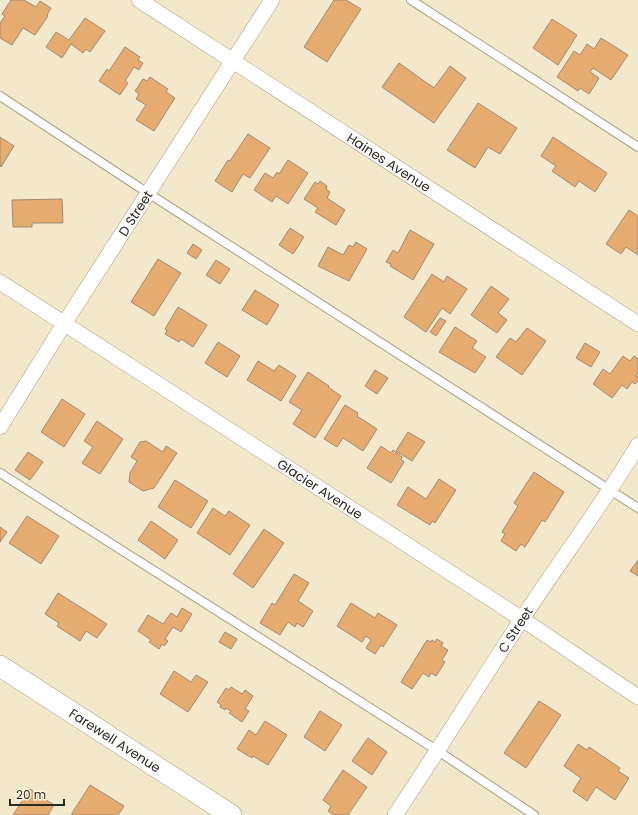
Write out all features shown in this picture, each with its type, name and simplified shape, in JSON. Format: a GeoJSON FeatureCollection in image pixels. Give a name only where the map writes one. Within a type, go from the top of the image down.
{"type":"FeatureCollection","features":[{"type":"Feature","properties":{"kind":"street","name":"Haines Avenue"},"geometry":{"type":"LineString","coordinates":[[139,0],[638,324]]}},
{"type":"Feature","properties":{"kind":"street","name":"D Street"},"geometry":{"type":"LineString","coordinates":[[0,427],[64,324],[272,0]]}},
{"type":"Feature","properties":{"kind":"street","name":"Glacier Avenue"},"geometry":{"type":"LineString","coordinates":[[0,282],[522,619],[638,697]]}},
{"type":"Feature","properties":{"kind":"street","name":"C Street"},"geometry":{"type":"LineString","coordinates":[[395,815],[438,751],[522,619],[638,445]]}},
{"type":"Feature","properties":{"kind":"street","name":"Farewell Avenue"},"geometry":{"type":"LineString","coordinates":[[0,666],[231,815]]}},
{"type":"Feature","properties":{"kind":"lane"},"geometry":{"type":"LineString","coordinates":[[412,0],[638,147]]}},
{"type":"Feature","properties":{"kind":"lane"},"geometry":{"type":"LineString","coordinates":[[0,96],[638,508]]}},
{"type":"Feature","properties":{"kind":"lane"},"geometry":{"type":"LineString","coordinates":[[0,473],[438,751],[534,815]]}},
{"type":"Feature","properties":{"kind":"building"},"geometry":{"type":"Polygon","coordinates":[[[11,0],[24,0],[36,7],[40,1],[51,8],[47,15],[48,16],[35,35],[23,28],[12,45],[0,38],[0,23],[5,16],[2,14],[11,0]]]}},
{"type":"Feature","properties":{"kind":"building"},"geometry":{"type":"Polygon","coordinates":[[[334,0],[346,0],[361,9],[327,62],[304,47],[334,0]]]}},
{"type":"Feature","properties":{"kind":"building"},"geometry":{"type":"Polygon","coordinates":[[[85,18],[105,31],[90,52],[86,49],[83,53],[71,44],[62,58],[46,47],[56,32],[69,40],[85,18]]]}},
{"type":"Feature","properties":{"kind":"building"},"geometry":{"type":"Polygon","coordinates":[[[552,19],[577,35],[558,65],[533,48],[552,19]]]}},
{"type":"Feature","properties":{"kind":"building"},"geometry":{"type":"Polygon","coordinates":[[[601,38],[628,55],[611,80],[593,68],[590,72],[599,78],[589,94],[580,88],[578,91],[557,77],[574,51],[580,55],[587,44],[594,49],[601,38]]]}},
{"type":"Feature","properties":{"kind":"building"},"geometry":{"type":"Polygon","coordinates":[[[125,47],[140,57],[138,60],[143,63],[139,70],[134,67],[125,81],[128,83],[120,95],[99,81],[107,69],[109,71],[125,47]]]}},
{"type":"Feature","properties":{"kind":"building"},"geometry":{"type":"Polygon","coordinates":[[[399,63],[434,88],[450,66],[466,78],[434,123],[382,87],[399,63]]]}},
{"type":"Feature","properties":{"kind":"building"},"geometry":{"type":"Polygon","coordinates":[[[150,77],[168,89],[166,92],[175,98],[154,131],[136,120],[146,105],[136,99],[139,94],[135,91],[143,79],[147,81],[150,77]]]}},
{"type":"Feature","properties":{"kind":"building"},"geometry":{"type":"Polygon","coordinates":[[[478,103],[517,128],[500,154],[488,147],[475,168],[447,150],[478,103]]]}},
{"type":"Feature","properties":{"kind":"building"},"geometry":{"type":"Polygon","coordinates":[[[248,134],[270,148],[250,178],[243,174],[232,192],[215,181],[228,160],[230,161],[248,134]]]}},
{"type":"Feature","properties":{"kind":"building"},"geometry":{"type":"Polygon","coordinates":[[[0,137],[14,146],[1,167],[0,166],[0,137]]]}},
{"type":"Feature","properties":{"kind":"building"},"geometry":{"type":"Polygon","coordinates":[[[553,137],[607,173],[595,192],[579,181],[575,187],[552,171],[556,166],[541,156],[553,137]]]}},
{"type":"Feature","properties":{"kind":"building"},"geometry":{"type":"Polygon","coordinates":[[[288,160],[308,173],[288,204],[276,196],[272,202],[254,190],[265,173],[273,178],[277,172],[279,174],[288,160]]]}},
{"type":"Feature","properties":{"kind":"building"},"geometry":{"type":"Polygon","coordinates":[[[320,181],[327,186],[326,189],[330,192],[327,198],[345,210],[336,225],[315,212],[318,208],[304,199],[315,182],[318,184],[320,181]]]}},
{"type":"Feature","properties":{"kind":"building"},"geometry":{"type":"Polygon","coordinates":[[[62,199],[63,223],[32,223],[32,227],[13,227],[12,200],[62,199]]]}},
{"type":"Feature","properties":{"kind":"building"},"geometry":{"type":"Polygon","coordinates":[[[629,210],[638,216],[638,255],[626,247],[621,254],[606,244],[629,210]]]}},
{"type":"Feature","properties":{"kind":"building"},"geometry":{"type":"Polygon","coordinates":[[[290,228],[304,237],[293,254],[279,245],[290,228]]]}},
{"type":"Feature","properties":{"kind":"building"},"geometry":{"type":"Polygon","coordinates":[[[410,230],[434,244],[413,280],[386,262],[393,250],[398,253],[410,230]]]}},
{"type":"Feature","properties":{"kind":"building"},"geometry":{"type":"Polygon","coordinates":[[[356,242],[367,249],[349,281],[318,266],[328,247],[343,255],[349,245],[353,247],[356,242]]]}},
{"type":"Feature","properties":{"kind":"building"},"geometry":{"type":"Polygon","coordinates":[[[193,244],[202,250],[196,259],[187,253],[193,244]]]}},
{"type":"Feature","properties":{"kind":"building"},"geometry":{"type":"Polygon","coordinates":[[[158,259],[181,273],[154,316],[131,302],[158,259]]]}},
{"type":"Feature","properties":{"kind":"building"},"geometry":{"type":"Polygon","coordinates":[[[216,260],[230,269],[220,284],[206,275],[216,260]]]}},
{"type":"Feature","properties":{"kind":"building"},"geometry":{"type":"Polygon","coordinates":[[[432,274],[444,282],[447,276],[467,289],[450,314],[442,308],[426,332],[404,317],[432,274]]]}},
{"type":"Feature","properties":{"kind":"building"},"geometry":{"type":"Polygon","coordinates":[[[491,286],[509,299],[498,313],[507,320],[497,333],[471,315],[491,286]]]}},
{"type":"Feature","properties":{"kind":"building"},"geometry":{"type":"Polygon","coordinates":[[[255,290],[279,305],[267,325],[242,310],[255,290]]]}},
{"type":"Feature","properties":{"kind":"building"},"geometry":{"type":"Polygon","coordinates":[[[178,307],[207,325],[193,347],[181,339],[179,342],[165,334],[167,331],[165,329],[178,307]]]}},
{"type":"Feature","properties":{"kind":"building"},"geometry":{"type":"Polygon","coordinates":[[[440,318],[446,321],[436,336],[430,332],[440,318]]]}},
{"type":"Feature","properties":{"kind":"building"},"geometry":{"type":"Polygon","coordinates":[[[455,327],[477,341],[472,348],[486,357],[475,373],[439,352],[455,327]]]}},
{"type":"Feature","properties":{"kind":"building"},"geometry":{"type":"Polygon","coordinates":[[[527,328],[546,341],[522,375],[496,357],[510,338],[516,342],[527,328]]]}},
{"type":"Feature","properties":{"kind":"building"},"geometry":{"type":"Polygon","coordinates":[[[218,342],[240,356],[227,377],[205,363],[218,342]]]}},
{"type":"Feature","properties":{"kind":"building"},"geometry":{"type":"Polygon","coordinates":[[[585,343],[600,352],[591,367],[576,358],[585,343]]]}},
{"type":"Feature","properties":{"kind":"building"},"geometry":{"type":"Polygon","coordinates":[[[623,356],[630,361],[634,356],[638,359],[638,373],[636,376],[638,377],[638,381],[635,384],[632,382],[627,389],[622,385],[612,398],[593,384],[603,369],[610,374],[623,356]]]}},
{"type":"Feature","properties":{"kind":"building"},"geometry":{"type":"Polygon","coordinates":[[[258,361],[274,371],[279,365],[296,376],[281,401],[247,380],[258,361]]]}},
{"type":"Feature","properties":{"kind":"building"},"geometry":{"type":"Polygon","coordinates":[[[375,370],[388,378],[377,394],[365,386],[375,370]]]}},
{"type":"Feature","properties":{"kind":"building"},"geometry":{"type":"Polygon","coordinates":[[[308,372],[341,396],[315,438],[293,424],[302,410],[289,402],[308,372]]]}},
{"type":"Feature","properties":{"kind":"building"},"geometry":{"type":"Polygon","coordinates":[[[62,399],[85,414],[64,447],[41,432],[62,399]]]}},
{"type":"Feature","properties":{"kind":"building"},"geometry":{"type":"Polygon","coordinates":[[[345,405],[358,413],[357,416],[377,429],[363,451],[343,438],[337,447],[324,439],[345,405]]]}},
{"type":"Feature","properties":{"kind":"building"},"geometry":{"type":"Polygon","coordinates":[[[97,421],[123,439],[100,474],[82,463],[93,447],[84,441],[97,421]]]}},
{"type":"Feature","properties":{"kind":"building"},"geometry":{"type":"Polygon","coordinates":[[[408,432],[425,442],[412,461],[396,451],[408,432]]]}},
{"type":"Feature","properties":{"kind":"building"},"geometry":{"type":"Polygon","coordinates":[[[146,441],[163,452],[166,446],[177,453],[154,488],[143,491],[129,482],[130,473],[137,461],[131,457],[140,442],[146,441]]]}},
{"type":"Feature","properties":{"kind":"building"},"geometry":{"type":"Polygon","coordinates":[[[381,446],[391,453],[393,450],[402,457],[401,459],[404,462],[391,483],[367,468],[381,446]]]}},
{"type":"Feature","properties":{"kind":"building"},"geometry":{"type":"Polygon","coordinates":[[[28,452],[43,462],[30,480],[15,470],[28,452]]]}},
{"type":"Feature","properties":{"kind":"building"},"geometry":{"type":"Polygon","coordinates":[[[534,472],[564,492],[545,522],[542,520],[525,547],[521,544],[516,551],[501,541],[505,534],[502,532],[518,506],[514,503],[534,472]]]}},
{"type":"Feature","properties":{"kind":"building"},"geometry":{"type":"Polygon","coordinates":[[[439,479],[456,490],[435,523],[432,521],[430,525],[397,505],[408,487],[426,499],[439,479]]]}},
{"type":"Feature","properties":{"kind":"building"},"geometry":{"type":"Polygon","coordinates":[[[175,480],[208,501],[191,528],[158,507],[175,480]]]}},
{"type":"Feature","properties":{"kind":"building"},"geometry":{"type":"Polygon","coordinates":[[[213,508],[225,516],[229,511],[250,525],[230,555],[197,533],[213,508]]]}},
{"type":"Feature","properties":{"kind":"building"},"geometry":{"type":"Polygon","coordinates":[[[27,516],[59,536],[41,564],[9,543],[27,516]]]}},
{"type":"Feature","properties":{"kind":"building"},"geometry":{"type":"Polygon","coordinates":[[[151,521],[178,540],[165,559],[138,540],[151,521]]]}},
{"type":"Feature","properties":{"kind":"building"},"geometry":{"type":"Polygon","coordinates":[[[0,527],[7,532],[0,542],[0,527]]]}},
{"type":"Feature","properties":{"kind":"building"},"geometry":{"type":"Polygon","coordinates":[[[264,529],[284,543],[253,588],[233,574],[264,529]]]}},
{"type":"Feature","properties":{"kind":"building"},"geometry":{"type":"Polygon","coordinates":[[[638,560],[638,576],[630,571],[638,560]]]}},
{"type":"Feature","properties":{"kind":"building"},"geometry":{"type":"Polygon","coordinates":[[[294,574],[309,583],[298,601],[313,611],[303,627],[297,623],[295,627],[288,622],[280,635],[260,623],[272,603],[275,605],[294,574]]]}},
{"type":"Feature","properties":{"kind":"building"},"geometry":{"type":"Polygon","coordinates":[[[58,593],[107,624],[97,638],[86,631],[80,641],[57,626],[59,623],[45,614],[58,593]]]}},
{"type":"Feature","properties":{"kind":"building"},"geometry":{"type":"Polygon","coordinates":[[[351,603],[375,618],[378,613],[397,625],[383,647],[381,645],[375,654],[366,648],[371,640],[366,636],[362,642],[337,626],[351,603]]]}},
{"type":"Feature","properties":{"kind":"building"},"geometry":{"type":"Polygon","coordinates":[[[182,608],[192,614],[181,632],[173,627],[165,639],[168,641],[164,646],[162,644],[159,649],[149,642],[151,640],[138,631],[148,615],[163,624],[171,613],[177,617],[182,608]]]}},
{"type":"Feature","properties":{"kind":"building"},"geometry":{"type":"Polygon","coordinates":[[[225,632],[237,639],[231,649],[219,642],[225,632]]]}},
{"type":"Feature","properties":{"kind":"building"},"geometry":{"type":"Polygon","coordinates":[[[437,639],[443,643],[441,646],[448,650],[442,660],[445,662],[436,676],[431,673],[429,677],[423,673],[412,689],[401,682],[427,640],[431,642],[432,640],[435,642],[437,639]]]}},
{"type":"Feature","properties":{"kind":"building"},"geometry":{"type":"Polygon","coordinates":[[[174,671],[191,682],[196,675],[208,682],[188,712],[160,694],[174,671]]]}},
{"type":"Feature","properties":{"kind":"building"},"geometry":{"type":"Polygon","coordinates":[[[231,687],[242,694],[245,690],[253,696],[245,709],[249,711],[242,722],[229,713],[231,711],[220,707],[221,705],[217,702],[226,688],[229,690],[231,687]]]}},
{"type":"Feature","properties":{"kind":"building"},"geometry":{"type":"Polygon","coordinates":[[[539,701],[561,715],[526,768],[504,753],[539,701]]]}},
{"type":"Feature","properties":{"kind":"building"},"geometry":{"type":"Polygon","coordinates":[[[320,711],[342,725],[325,751],[304,737],[320,711]]]}},
{"type":"Feature","properties":{"kind":"building"},"geometry":{"type":"Polygon","coordinates":[[[265,721],[287,735],[268,765],[237,749],[249,730],[256,735],[265,721]]]}},
{"type":"Feature","properties":{"kind":"building"},"geometry":{"type":"Polygon","coordinates":[[[368,738],[387,752],[372,775],[352,761],[368,738]]]}},
{"type":"Feature","properties":{"kind":"building"},"geometry":{"type":"Polygon","coordinates":[[[578,744],[587,750],[589,747],[620,768],[618,771],[629,778],[615,800],[596,787],[587,801],[573,791],[581,778],[564,766],[578,744]]]}},
{"type":"Feature","properties":{"kind":"building"},"geometry":{"type":"Polygon","coordinates":[[[343,770],[367,787],[348,815],[334,815],[328,811],[331,806],[323,800],[343,770]]]}},
{"type":"Feature","properties":{"kind":"building"},"geometry":{"type":"Polygon","coordinates":[[[90,785],[124,806],[118,815],[71,815],[90,785]]]}},
{"type":"Feature","properties":{"kind":"building"},"geometry":{"type":"Polygon","coordinates":[[[30,789],[54,805],[48,815],[13,815],[30,789]]]}}]}
